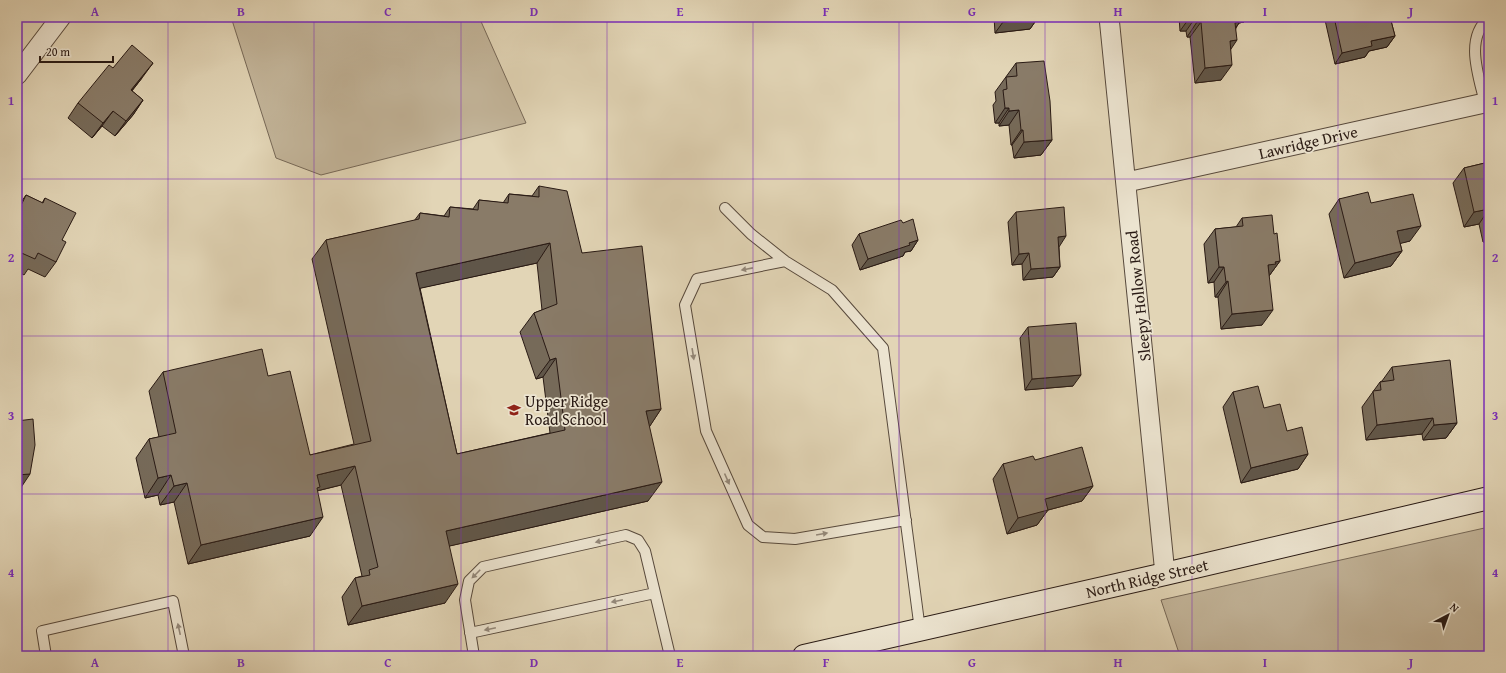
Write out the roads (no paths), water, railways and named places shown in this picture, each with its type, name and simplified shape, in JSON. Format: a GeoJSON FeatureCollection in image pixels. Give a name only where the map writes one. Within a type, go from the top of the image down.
{"type":"FeatureCollection","features":[{"type":"Feature","properties":{"kind":"street"},"geometry":{"type":"LineString","coordinates":[[17,75],[61,17]]}},
{"type":"Feature","properties":{"kind":"street","name":"Sleepy Hollow Road"},"geometry":{"type":"LineString","coordinates":[[1109,17],[1165,574]]}},
{"type":"Feature","properties":{"kind":"street","name":"Lawridge Drive"},"geometry":{"type":"LineString","coordinates":[[1126,182],[1487,102]]}},
{"type":"Feature","properties":{"kind":"street","name":"North Ridge Street"},"geometry":{"type":"LineString","coordinates":[[804,656],[1165,574],[1489,498]]}},
{"type":"Feature","properties":{"kind":"lane"},"geometry":{"type":"LineString","coordinates":[[1487,102],[1474,54],[1478,36],[1484,22],[1489,18]]}},
{"type":"Feature","properties":{"kind":"lane"},"geometry":{"type":"LineString","coordinates":[[725,208],[751,234],[785,261],[832,290],[883,348],[920,630]]}},
{"type":"Feature","properties":{"kind":"lane"},"geometry":{"type":"LineString","coordinates":[[785,261],[697,279],[685,305],[706,431],[748,525],[763,537],[795,539],[906,520]]}},
{"type":"Feature","properties":{"kind":"lane"},"geometry":{"type":"LineString","coordinates":[[474,656],[465,600],[469,581],[483,567],[626,535],[638,540],[645,551],[670,656]]}},
{"type":"Feature","properties":{"kind":"lane"},"geometry":{"type":"LineString","coordinates":[[470,633],[655,593]]}},
{"type":"Feature","properties":{"kind":"lane"},"geometry":{"type":"LineString","coordinates":[[46,656],[42,631],[173,601],[184,656]]}},
{"type":"Feature","properties":{"kind":"place","name":"Upper Ridge Road School"},"geometry":{"type":"Point","coordinates":[514,410]}}]}
